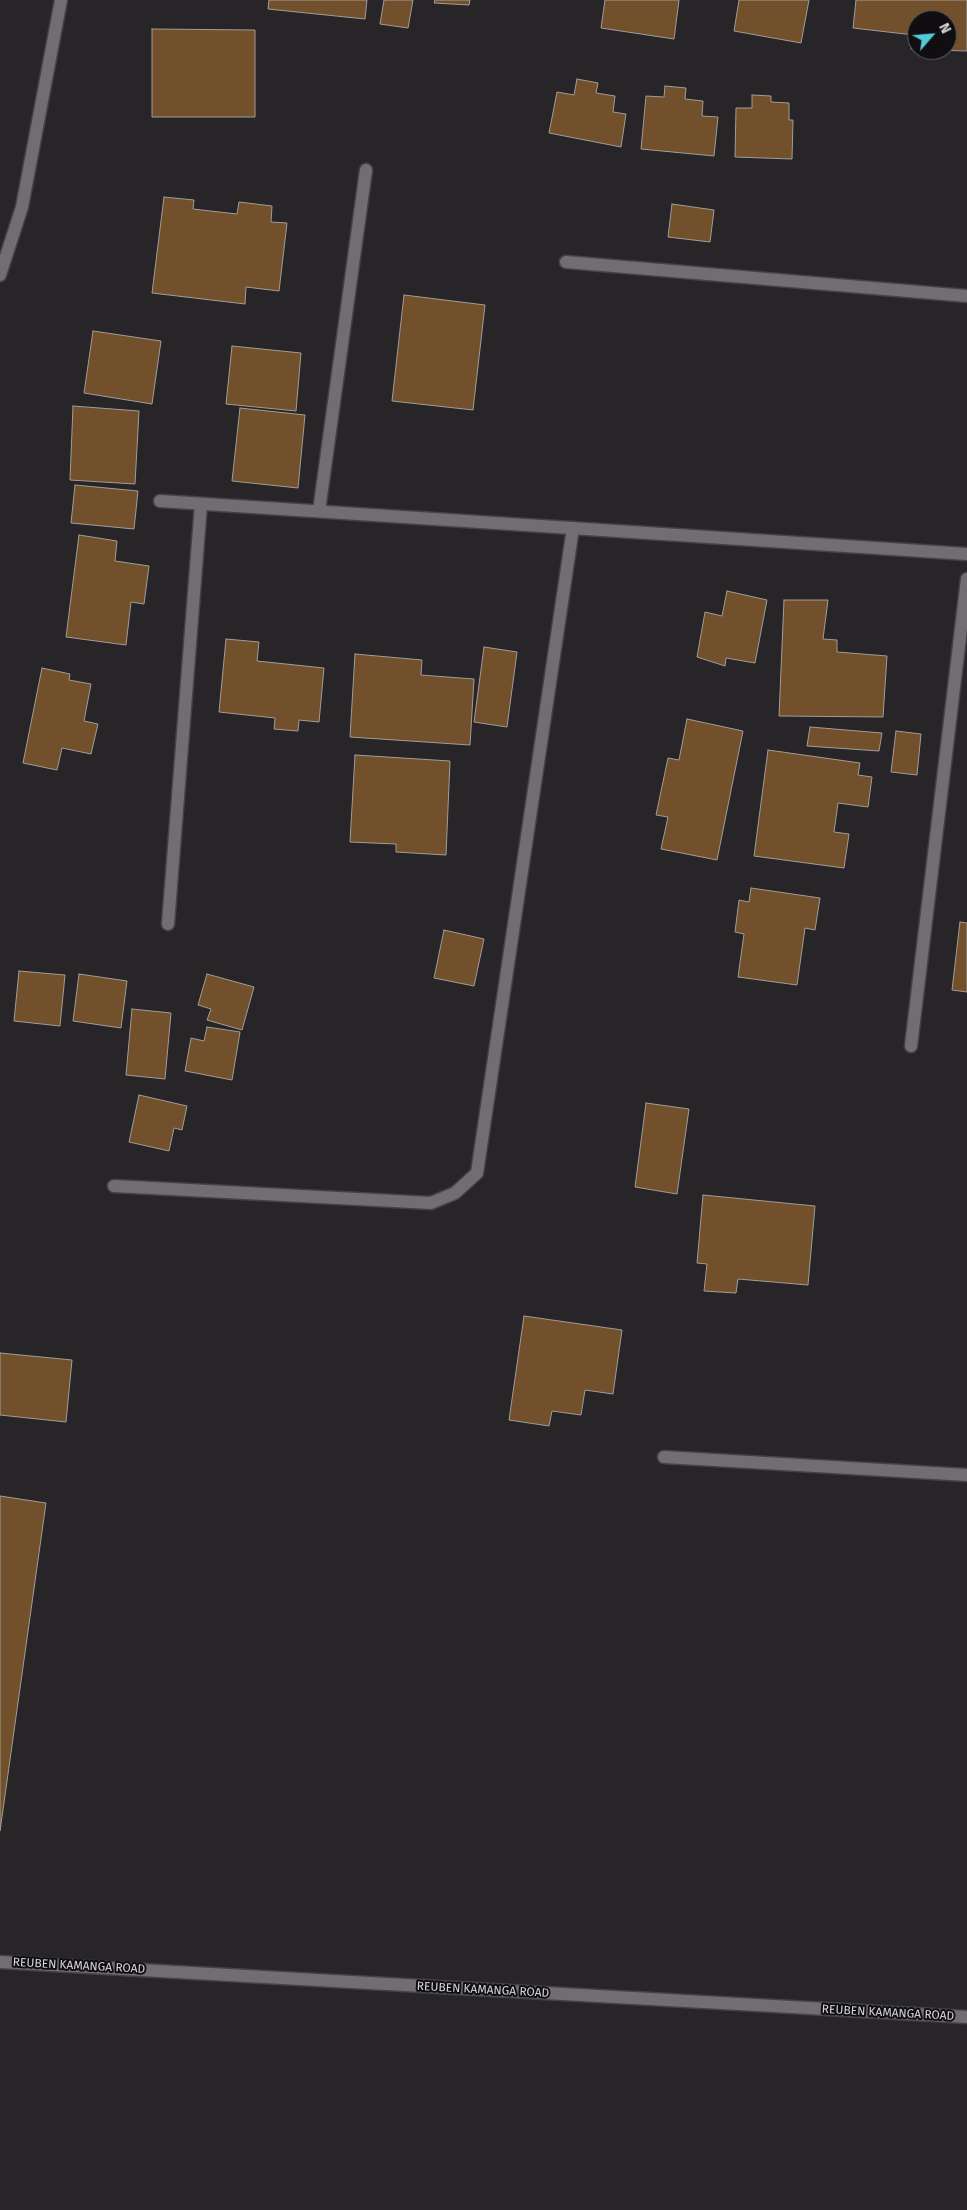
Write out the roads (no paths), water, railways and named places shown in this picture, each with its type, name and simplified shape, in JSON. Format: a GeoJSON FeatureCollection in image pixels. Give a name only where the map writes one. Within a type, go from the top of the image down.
{"type":"FeatureCollection","features":[{"type":"Feature","properties":{"kind":"street"},"geometry":{"type":"LineString","coordinates":[[0,275],[22,207],[61,0]]}},
{"type":"Feature","properties":{"kind":"street"},"geometry":{"type":"LineString","coordinates":[[319,511],[366,170]]}},
{"type":"Feature","properties":{"kind":"street"},"geometry":{"type":"LineString","coordinates":[[566,262],[967,296]]}},
{"type":"Feature","properties":{"kind":"street"},"geometry":{"type":"LineString","coordinates":[[160,501],[967,554]]}},
{"type":"Feature","properties":{"kind":"street"},"geometry":{"type":"LineString","coordinates":[[168,924],[201,504]]}},
{"type":"Feature","properties":{"kind":"street"},"geometry":{"type":"LineString","coordinates":[[114,1186],[431,1203],[455,1192],[477,1173],[573,528]]}},
{"type":"Feature","properties":{"kind":"street"},"geometry":{"type":"LineString","coordinates":[[911,1046],[967,579]]}},
{"type":"Feature","properties":{"kind":"street"},"geometry":{"type":"LineString","coordinates":[[664,1457],[967,1475]]}},
{"type":"Feature","properties":{"kind":"street","name":"REUBEN KAMANGA ROAD"},"geometry":{"type":"LineString","coordinates":[[0,1962],[967,2017]]}}]}
